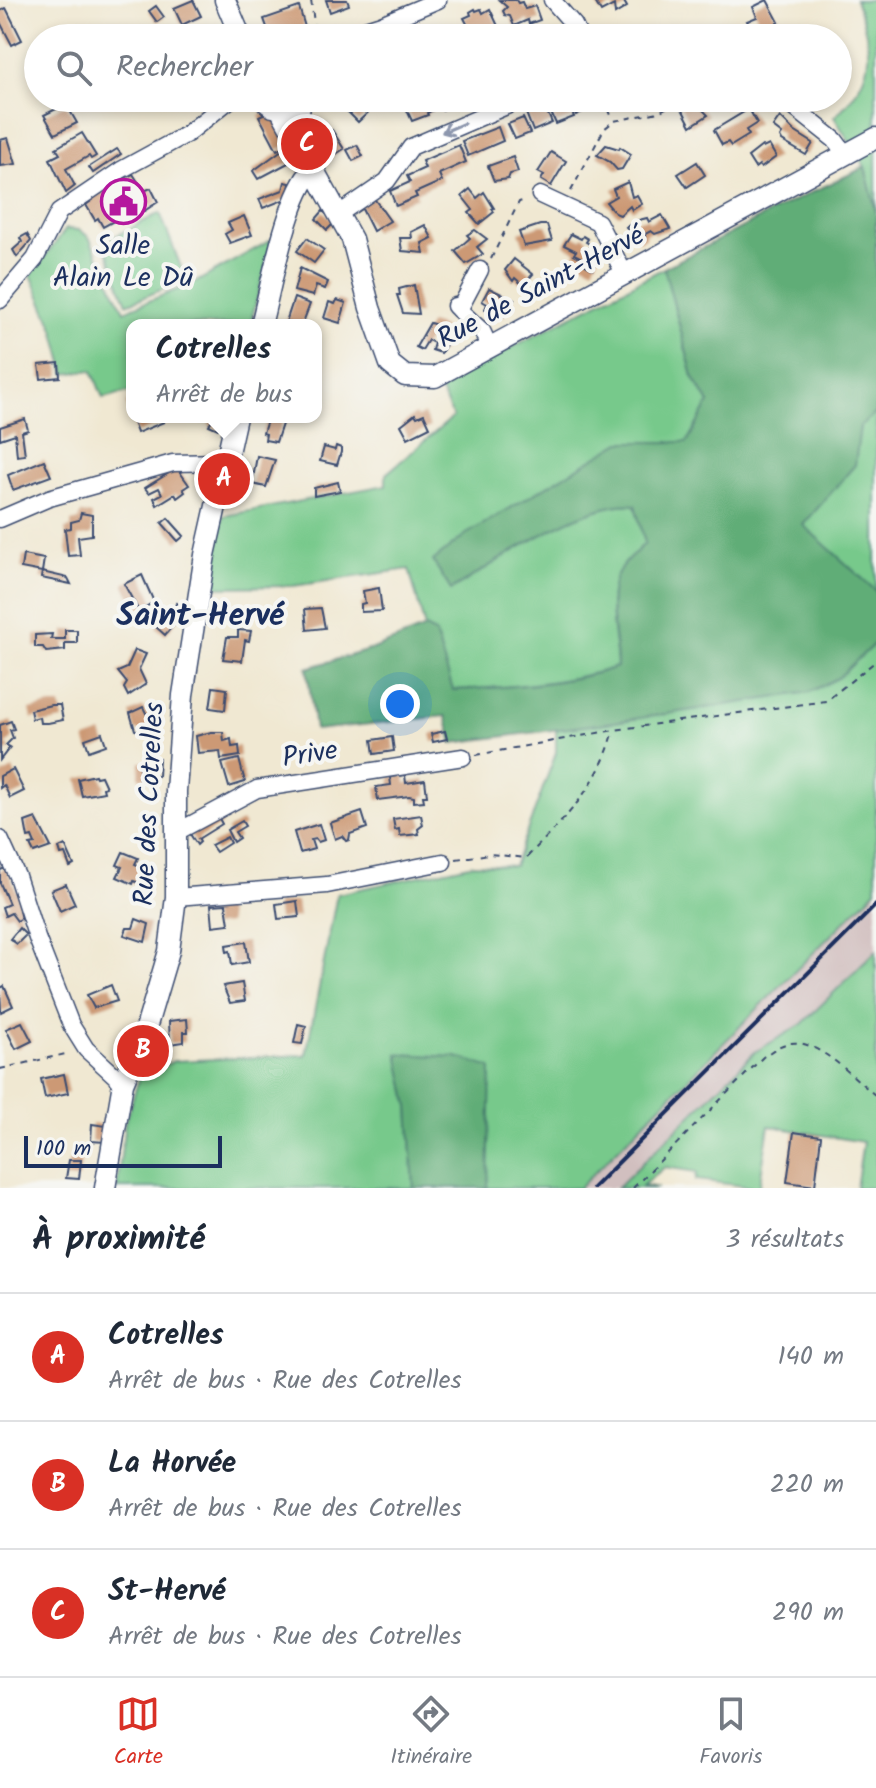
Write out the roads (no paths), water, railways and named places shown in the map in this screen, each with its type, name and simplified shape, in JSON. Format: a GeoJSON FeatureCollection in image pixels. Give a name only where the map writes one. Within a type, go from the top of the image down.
{"type":"FeatureCollection","features":[{"type":"Feature","properties":{"kind":"street"},"geometry":{"type":"LineString","coordinates":[[225,0],[235,24]]}},
{"type":"Feature","properties":{"kind":"street"},"geometry":{"type":"LineString","coordinates":[[381,24],[438,0]]}},
{"type":"Feature","properties":{"kind":"street"},"geometry":{"type":"LineString","coordinates":[[552,0],[573,24]]}},
{"type":"Feature","properties":{"kind":"street"},"geometry":{"type":"LineString","coordinates":[[0,300],[35,259],[59,212],[121,170],[187,134],[214,112]]}},
{"type":"Feature","properties":{"kind":"street"},"geometry":{"type":"LineString","coordinates":[[282,112],[308,164]]}},
{"type":"Feature","properties":{"kind":"street"},"geometry":{"type":"LineString","coordinates":[[263,319],[294,200],[308,164],[298,126],[300,112]]}},
{"type":"Feature","properties":{"kind":"street"},"geometry":{"type":"LineString","coordinates":[[339,214],[387,181],[411,147],[492,112]]}},
{"type":"Feature","properties":{"kind":"street"},"geometry":{"type":"LineString","coordinates":[[800,112],[835,140],[846,155]]}},
{"type":"Feature","properties":{"kind":"street","name":"Rue de Saint-Hervé"},"geometry":{"type":"LineString","coordinates":[[308,164],[352,239],[370,308],[390,364],[405,376],[435,377],[875,139]]}},
{"type":"Feature","properties":{"kind":"street"},"geometry":{"type":"LineString","coordinates":[[540,195],[598,222],[625,275]]}},
{"type":"Feature","properties":{"kind":"street"},"geometry":{"type":"LineString","coordinates":[[480,270],[457,308],[482,331],[490,348]]}},
{"type":"Feature","properties":{"kind":"street","name":"Rue des Cotrelles"},"geometry":{"type":"LineString","coordinates":[[105,1188],[123,1083],[147,1025],[169,951],[176,897],[175,833],[183,695],[205,555],[234,423]]}},
{"type":"Feature","properties":{"kind":"street"},"geometry":{"type":"LineString","coordinates":[[0,519],[49,498],[173,463],[224,462]]}},
{"type":"Feature","properties":{"kind":"street","name":"Prive"},"geometry":{"type":"LineString","coordinates":[[175,833],[257,789],[463,757]]}},
{"type":"Feature","properties":{"kind":"street"},"geometry":{"type":"LineString","coordinates":[[0,839],[17,876],[71,1025],[86,1049],[123,1083]]}},
{"type":"Feature","properties":{"kind":"street"},"geometry":{"type":"LineString","coordinates":[[176,897],[327,885],[443,862]]}},
{"type":"Feature","properties":{"kind":"railway"},"geometry":{"type":"LineString","coordinates":[[593,1188],[876,905]]}},
{"type":"Feature","properties":{"kind":"place","name":"St-Hervé"},"geometry":{"type":"Point","coordinates":[307,144]}},
{"type":"Feature","properties":{"kind":"place","name":"Salle Alain Le Dû"},"geometry":{"type":"Point","coordinates":[123,201]}},
{"type":"Feature","properties":{"kind":"place","name":"Cotrelles"},"geometry":{"type":"Point","coordinates":[224,479]}},
{"type":"Feature","properties":{"kind":"place","name":"La Horvée"},"geometry":{"type":"Point","coordinates":[143,1051]}},
{"type":"Feature","properties":{"kind":"district","name":"Saint-Hervé"},"geometry":{"type":"Point","coordinates":[200,616]}}]}
